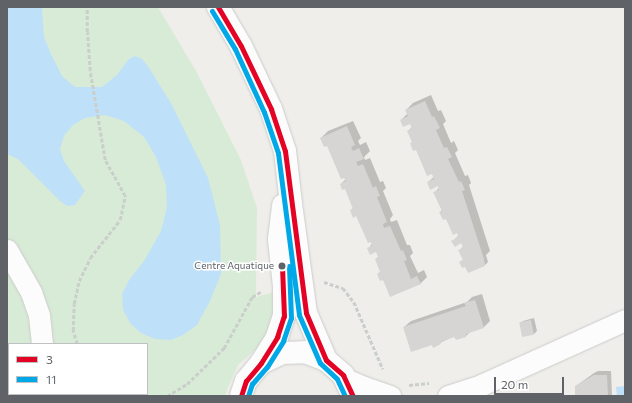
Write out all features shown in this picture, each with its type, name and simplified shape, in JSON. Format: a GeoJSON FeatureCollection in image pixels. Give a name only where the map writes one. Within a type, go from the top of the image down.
{"type":"FeatureCollection","features":[{"type":"Feature","properties":{"kind":"street"},"geometry":{"type":"LineString","coordinates":[[218,7],[241,46],[271,109],[285,151],[306,313],[326,360],[349,387],[390,396]]}},
{"type":"Feature","properties":{"kind":"street"},"geometry":{"type":"LineString","coordinates":[[241,396],[246,380],[261,363],[277,337],[284,316],[284,286],[279,239],[287,173]]}},
{"type":"Feature","properties":{"kind":"street"},"geometry":{"type":"LineString","coordinates":[[7,250],[31,292],[39,315],[42,343]]}},
{"type":"Feature","properties":{"kind":"street"},"geometry":{"type":"LineString","coordinates":[[448,396],[481,386],[625,320]]}},
{"type":"Feature","properties":{"kind":"street"},"geometry":{"type":"LineString","coordinates":[[261,363],[282,354],[305,352],[326,360]]}},
{"type":"Feature","properties":{"kind":"path"},"geometry":{"type":"LineString","coordinates":[[78,343],[73,332],[74,304],[79,281],[90,258],[120,220],[124,196],[105,160],[100,136],[90,71],[86,32],[87,7]]}},
{"type":"Feature","properties":{"kind":"green space"},"geometry":{"type":"Polygon","coordinates":[[[7,7],[158,7],[196,71],[241,160],[257,208],[256,297],[274,292],[275,315],[261,345],[238,365],[225,396],[7,396],[7,7]]]}},
{"type":"Feature","properties":{"kind":"water"},"geometry":{"type":"Polygon","coordinates":[[[7,7],[42,7],[44,37],[51,54],[62,76],[75,87],[102,87],[117,75],[128,60],[134,56],[142,59],[148,66],[172,105],[208,178],[220,225],[221,274],[210,301],[197,325],[183,335],[171,340],[155,339],[141,333],[130,323],[123,310],[122,294],[129,280],[144,261],[161,231],[167,207],[166,185],[156,157],[144,137],[124,121],[105,115],[85,118],[73,125],[64,136],[60,149],[64,161],[85,191],[75,205],[67,206],[60,201],[18,159],[7,154],[7,7]]]}},
{"type":"Feature","properties":{"kind":"water"},"geometry":{"type":"Polygon","coordinates":[[[625,386],[625,396],[617,396],[616,387],[625,386]]]}},
{"type":"Feature","properties":{"kind":"building"},"geometry":{"type":"Polygon","coordinates":[[[425,101],[432,117],[434,116],[440,128],[436,130],[444,148],[447,147],[452,157],[448,159],[459,182],[461,181],[465,190],[462,191],[484,259],[485,266],[468,273],[465,267],[462,268],[459,262],[463,260],[458,250],[463,248],[461,243],[455,247],[451,241],[458,237],[457,233],[453,235],[446,219],[443,220],[439,212],[442,211],[433,192],[439,190],[438,186],[430,190],[427,182],[434,179],[432,174],[427,176],[416,150],[413,151],[410,143],[412,142],[407,131],[412,128],[410,124],[403,127],[400,120],[408,116],[405,110],[425,101]]]}},
{"type":"Feature","properties":{"kind":"building"},"geometry":{"type":"Polygon","coordinates":[[[347,126],[355,145],[351,147],[353,151],[359,148],[364,159],[356,162],[358,166],[363,164],[373,188],[376,186],[380,196],[377,197],[387,222],[383,224],[384,228],[390,226],[401,251],[403,250],[407,260],[404,261],[411,279],[417,276],[421,284],[390,297],[383,280],[380,281],[377,274],[380,272],[375,259],[378,257],[376,252],[370,255],[367,248],[372,246],[371,242],[368,243],[356,216],[353,218],[350,210],[353,209],[345,189],[342,190],[340,184],[346,181],[344,178],[341,179],[327,146],[324,147],[320,138],[347,126]]]}},
{"type":"Feature","properties":{"kind":"building"},"geometry":{"type":"Polygon","coordinates":[[[475,300],[484,328],[466,334],[466,337],[456,340],[454,337],[440,342],[441,344],[433,348],[432,345],[411,352],[403,327],[466,306],[464,303],[475,300]]]}},
{"type":"Feature","properties":{"kind":"building"},"geometry":{"type":"Polygon","coordinates":[[[531,320],[534,335],[522,337],[519,322],[531,320]]]}},
{"type":"Feature","properties":{"kind":"building"},"geometry":{"type":"Polygon","coordinates":[[[594,375],[607,375],[608,396],[575,396],[575,386],[594,375]]]}},
{"type":"Feature","properties":{"kind":"transit line","name":"3"},"geometry":{"type":"LineString","coordinates":[[218,7],[241,46],[271,109],[285,151],[306,313],[326,360],[343,375],[353,396]]}},
{"type":"Feature","properties":{"kind":"transit line","name":"11"},"geometry":{"type":"LineString","coordinates":[[212,11],[235,49],[264,112],[278,153],[299,315],[320,363],[337,379],[345,396]]}},
{"type":"Feature","properties":{"kind":"transit line","name":"3"},"geometry":{"type":"LineString","coordinates":[[241,396],[246,381],[261,363],[277,337],[284,316],[282,266]]}},
{"type":"Feature","properties":{"kind":"transit line","name":"11"},"geometry":{"type":"LineString","coordinates":[[248,396],[252,384],[267,367],[283,341],[291,318],[289,266]]}},
{"type":"Feature","properties":{"kind":"place","name":"Centre Aquatique"},"geometry":{"type":"Point","coordinates":[282,266]}}]}
